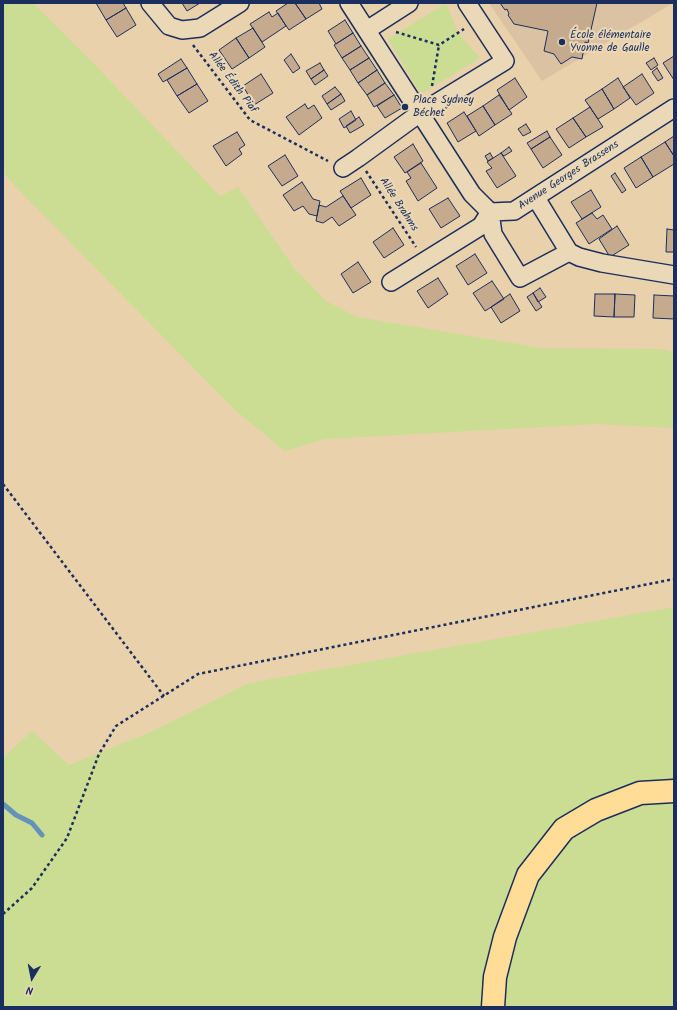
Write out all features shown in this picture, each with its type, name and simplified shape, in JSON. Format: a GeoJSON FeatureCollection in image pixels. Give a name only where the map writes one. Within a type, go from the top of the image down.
{"type":"FeatureCollection","features":[{"type":"Feature","properties":{"kind":"highway"},"geometry":{"type":"LineString","coordinates":[[493,1007],[495,977],[505,937],[528,875],[564,829],[596,810],[640,793],[674,790]]}},
{"type":"Feature","properties":{"kind":"street"},"geometry":{"type":"LineString","coordinates":[[150,3],[169,26],[182,30],[200,28],[240,3]]}},
{"type":"Feature","properties":{"kind":"street"},"geometry":{"type":"LineString","coordinates":[[349,3],[370,27],[424,111],[472,194],[490,212],[493,234],[520,278],[569,252]]}},
{"type":"Feature","properties":{"kind":"street"},"geometry":{"type":"LineString","coordinates":[[370,27],[409,3]]}},
{"type":"Feature","properties":{"kind":"street"},"geometry":{"type":"LineString","coordinates":[[343,168],[424,111],[505,61],[467,3]]}},
{"type":"Feature","properties":{"kind":"street","name":"Avenue Georges Brassens"},"geometry":{"type":"LineString","coordinates":[[490,212],[514,211],[674,108]]}},
{"type":"Feature","properties":{"kind":"street"},"geometry":{"type":"LineString","coordinates":[[536,198],[569,252],[602,263],[674,275]]}},
{"type":"Feature","properties":{"kind":"street"},"geometry":{"type":"LineString","coordinates":[[391,282],[481,226],[490,212]]}},
{"type":"Feature","properties":{"kind":"path"},"geometry":{"type":"LineString","coordinates":[[424,111],[439,45],[478,20]]}},
{"type":"Feature","properties":{"kind":"path"},"geometry":{"type":"LineString","coordinates":[[370,27],[439,45]]}},
{"type":"Feature","properties":{"kind":"path","name":"Allée Édith Piaf"},"geometry":{"type":"LineString","coordinates":[[182,30],[250,120],[343,168]]}},
{"type":"Feature","properties":{"kind":"path","name":"Allée Brahms"},"geometry":{"type":"LineString","coordinates":[[358,158],[425,261]]}},
{"type":"Feature","properties":{"kind":"path"},"geometry":{"type":"LineString","coordinates":[[3,484],[164,696]]}},
{"type":"Feature","properties":{"kind":"path"},"geometry":{"type":"LineString","coordinates":[[3,914],[32,888],[67,838],[99,754],[116,726],[198,674],[674,579]]}},
{"type":"Feature","properties":{"kind":"shaded area","name":"École élémentaire Yvonne de Gaulle"},"geometry":{"type":"Polygon","coordinates":[[[489,3],[673,3],[542,81],[489,3]]]}},
{"type":"Feature","properties":{"kind":"green space"},"geometry":{"type":"Polygon","coordinates":[[[3,3],[33,3],[95,65],[220,196],[238,187],[295,269],[326,301],[357,317],[542,348],[660,349],[674,352],[674,428],[596,424],[325,439],[285,451],[235,410],[3,172],[3,3]]]}},
{"type":"Feature","properties":{"kind":"green space"},"geometry":{"type":"Polygon","coordinates":[[[446,3],[458,33],[480,58],[421,94],[388,39],[446,3]]]}},
{"type":"Feature","properties":{"kind":"green space"},"geometry":{"type":"Polygon","coordinates":[[[674,607],[674,1007],[3,1006],[3,758],[32,731],[69,765],[151,732],[249,683],[674,607]]]}},
{"type":"Feature","properties":{"kind":"building"},"geometry":{"type":"Polygon","coordinates":[[[96,3],[123,3],[126,8],[106,20],[96,3]]]}},
{"type":"Feature","properties":{"kind":"building"},"geometry":{"type":"Polygon","coordinates":[[[182,3],[200,3],[187,11],[182,3]]]}},
{"type":"Feature","properties":{"kind":"building"},"geometry":{"type":"Polygon","coordinates":[[[288,3],[295,3],[306,19],[289,30],[276,11],[288,3]]]}},
{"type":"Feature","properties":{"kind":"building"},"geometry":{"type":"Polygon","coordinates":[[[295,3],[319,3],[322,9],[306,19],[295,3]]]}},
{"type":"Feature","properties":{"kind":"building"},"geometry":{"type":"Polygon","coordinates":[[[500,3],[597,3],[588,43],[585,42],[582,59],[572,57],[561,64],[554,54],[544,51],[548,31],[514,24],[508,15],[507,9],[505,10],[500,3]]]}},
{"type":"Feature","properties":{"kind":"building"},"geometry":{"type":"Polygon","coordinates":[[[126,8],[136,25],[117,37],[106,20],[126,8]]]}},
{"type":"Feature","properties":{"kind":"building"},"geometry":{"type":"Polygon","coordinates":[[[269,12],[272,17],[278,13],[286,26],[262,42],[250,24],[269,12]]]}},
{"type":"Feature","properties":{"kind":"building"},"geometry":{"type":"Polygon","coordinates":[[[345,20],[353,33],[336,44],[328,31],[345,20]]]}},
{"type":"Feature","properties":{"kind":"building"},"geometry":{"type":"Polygon","coordinates":[[[253,28],[265,47],[249,58],[236,38],[253,28]]]}},
{"type":"Feature","properties":{"kind":"building"},"geometry":{"type":"Polygon","coordinates":[[[353,33],[361,46],[342,58],[334,45],[353,33]]]}},
{"type":"Feature","properties":{"kind":"building"},"geometry":{"type":"Polygon","coordinates":[[[236,38],[249,58],[232,69],[219,50],[236,38]]]}},
{"type":"Feature","properties":{"kind":"building"},"geometry":{"type":"Polygon","coordinates":[[[361,46],[369,58],[350,70],[342,58],[361,46]]]}},
{"type":"Feature","properties":{"kind":"building"},"geometry":{"type":"Polygon","coordinates":[[[291,54],[300,68],[293,73],[284,60],[291,54]]]}},
{"type":"Feature","properties":{"kind":"building"},"geometry":{"type":"Polygon","coordinates":[[[674,56],[674,80],[663,63],[674,56]]]}},
{"type":"Feature","properties":{"kind":"building"},"geometry":{"type":"Polygon","coordinates":[[[369,58],[377,70],[358,83],[350,70],[369,58]]]}},
{"type":"Feature","properties":{"kind":"building"},"geometry":{"type":"Polygon","coordinates":[[[654,58],[658,65],[651,70],[646,63],[654,58]]]}},
{"type":"Feature","properties":{"kind":"building"},"geometry":{"type":"Polygon","coordinates":[[[181,59],[187,68],[163,82],[158,74],[181,59]]]}},
{"type":"Feature","properties":{"kind":"building"},"geometry":{"type":"Polygon","coordinates":[[[320,63],[324,70],[311,79],[306,71],[320,63]]]}},
{"type":"Feature","properties":{"kind":"building"},"geometry":{"type":"Polygon","coordinates":[[[187,68],[197,84],[177,96],[167,80],[187,68]]]}},
{"type":"Feature","properties":{"kind":"building"},"geometry":{"type":"Polygon","coordinates":[[[657,68],[663,78],[658,81],[652,72],[657,68]]]}},
{"type":"Feature","properties":{"kind":"building"},"geometry":{"type":"Polygon","coordinates":[[[324,70],[328,76],[315,85],[311,79],[324,70]]]}},
{"type":"Feature","properties":{"kind":"building"},"geometry":{"type":"Polygon","coordinates":[[[377,70],[385,83],[367,95],[358,83],[377,70]]]}},
{"type":"Feature","properties":{"kind":"building"},"geometry":{"type":"Polygon","coordinates":[[[261,74],[273,93],[254,105],[243,86],[261,74]]]}},
{"type":"Feature","properties":{"kind":"building"},"geometry":{"type":"Polygon","coordinates":[[[642,74],[654,93],[636,105],[623,87],[642,74]]]}},
{"type":"Feature","properties":{"kind":"building"},"geometry":{"type":"Polygon","coordinates":[[[515,78],[527,97],[509,110],[497,90],[515,78]]]}},
{"type":"Feature","properties":{"kind":"building"},"geometry":{"type":"Polygon","coordinates":[[[618,78],[630,98],[614,109],[602,89],[618,78]]]}},
{"type":"Feature","properties":{"kind":"building"},"geometry":{"type":"Polygon","coordinates":[[[385,83],[394,95],[374,107],[367,95],[385,83]]]}},
{"type":"Feature","properties":{"kind":"building"},"geometry":{"type":"Polygon","coordinates":[[[197,84],[208,101],[189,113],[177,96],[197,84]]]}},
{"type":"Feature","properties":{"kind":"building"},"geometry":{"type":"Polygon","coordinates":[[[335,87],[341,94],[327,104],[322,96],[335,87]]]}},
{"type":"Feature","properties":{"kind":"building"},"geometry":{"type":"Polygon","coordinates":[[[602,89],[614,109],[598,119],[585,100],[602,89]]]}},
{"type":"Feature","properties":{"kind":"building"},"geometry":{"type":"Polygon","coordinates":[[[341,94],[345,101],[331,110],[327,104],[341,94]]]}},
{"type":"Feature","properties":{"kind":"building"},"geometry":{"type":"Polygon","coordinates":[[[394,95],[402,108],[385,118],[377,106],[394,95]]]}},
{"type":"Feature","properties":{"kind":"building"},"geometry":{"type":"Polygon","coordinates":[[[499,95],[512,114],[495,125],[483,106],[499,95]]]}},
{"type":"Feature","properties":{"kind":"building"},"geometry":{"type":"Polygon","coordinates":[[[305,104],[308,109],[314,105],[322,118],[299,135],[286,117],[305,104]]]}},
{"type":"Feature","properties":{"kind":"building"},"geometry":{"type":"Polygon","coordinates":[[[483,106],[495,125],[479,136],[467,116],[483,106]]]}},
{"type":"Feature","properties":{"kind":"building"},"geometry":{"type":"Polygon","coordinates":[[[590,107],[603,127],[586,137],[573,118],[590,107]]]}},
{"type":"Feature","properties":{"kind":"building"},"geometry":{"type":"Polygon","coordinates":[[[351,111],[356,120],[344,128],[339,119],[351,111]]]}},
{"type":"Feature","properties":{"kind":"building"},"geometry":{"type":"Polygon","coordinates":[[[464,112],[476,131],[458,142],[447,123],[464,112]]]}},
{"type":"Feature","properties":{"kind":"building"},"geometry":{"type":"Polygon","coordinates":[[[359,117],[364,125],[350,133],[346,126],[359,117]]]}},
{"type":"Feature","properties":{"kind":"building"},"geometry":{"type":"Polygon","coordinates":[[[573,118],[586,137],[569,148],[556,129],[573,118]]]}},
{"type":"Feature","properties":{"kind":"building"},"geometry":{"type":"Polygon","coordinates":[[[526,124],[531,132],[523,136],[518,129],[526,124]]]}},
{"type":"Feature","properties":{"kind":"building"},"geometry":{"type":"Polygon","coordinates":[[[547,131],[550,137],[531,149],[527,143],[547,131]]]}},
{"type":"Feature","properties":{"kind":"building"},"geometry":{"type":"Polygon","coordinates":[[[237,132],[245,145],[239,149],[242,154],[226,166],[213,146],[237,132]]]}},
{"type":"Feature","properties":{"kind":"building"},"geometry":{"type":"Polygon","coordinates":[[[674,136],[674,156],[665,142],[674,136]]]}},
{"type":"Feature","properties":{"kind":"building"},"geometry":{"type":"Polygon","coordinates":[[[550,137],[562,155],[543,168],[531,149],[550,137]]]}},
{"type":"Feature","properties":{"kind":"building"},"geometry":{"type":"Polygon","coordinates":[[[665,142],[674,156],[674,164],[653,177],[641,157],[665,142]]]}},
{"type":"Feature","properties":{"kind":"building"},"geometry":{"type":"Polygon","coordinates":[[[413,144],[423,161],[405,173],[394,157],[413,144]]]}},
{"type":"Feature","properties":{"kind":"building"},"geometry":{"type":"Polygon","coordinates":[[[509,147],[512,151],[504,156],[501,153],[509,147]]]}},
{"type":"Feature","properties":{"kind":"building"},"geometry":{"type":"Polygon","coordinates":[[[490,153],[493,158],[488,161],[485,156],[490,153]]]}},
{"type":"Feature","properties":{"kind":"building"},"geometry":{"type":"Polygon","coordinates":[[[501,153],[516,176],[497,188],[486,171],[492,168],[487,162],[501,153]]]}},
{"type":"Feature","properties":{"kind":"building"},"geometry":{"type":"Polygon","coordinates":[[[285,155],[298,176],[282,186],[268,166],[285,155]]]}},
{"type":"Feature","properties":{"kind":"building"},"geometry":{"type":"Polygon","coordinates":[[[641,157],[653,177],[636,188],[624,168],[641,157]]]}},
{"type":"Feature","properties":{"kind":"building"},"geometry":{"type":"Polygon","coordinates":[[[421,163],[437,188],[418,201],[406,181],[411,178],[407,172],[421,163]]]}},
{"type":"Feature","properties":{"kind":"building"},"geometry":{"type":"Polygon","coordinates":[[[615,173],[626,190],[622,193],[611,176],[615,173]]]}},
{"type":"Feature","properties":{"kind":"building"},"geometry":{"type":"Polygon","coordinates":[[[361,178],[371,195],[351,208],[340,191],[361,178]]]}},
{"type":"Feature","properties":{"kind":"building"},"geometry":{"type":"Polygon","coordinates":[[[302,182],[313,199],[320,201],[317,216],[309,214],[303,206],[294,211],[283,195],[302,182]]]}},
{"type":"Feature","properties":{"kind":"building"},"geometry":{"type":"Polygon","coordinates":[[[591,190],[601,207],[582,219],[571,202],[591,190]]]}},
{"type":"Feature","properties":{"kind":"building"},"geometry":{"type":"Polygon","coordinates":[[[343,196],[356,215],[339,226],[332,217],[323,223],[316,221],[319,205],[326,207],[343,196]]]}},
{"type":"Feature","properties":{"kind":"building"},"geometry":{"type":"Polygon","coordinates":[[[448,198],[460,216],[441,228],[429,209],[448,198]]]}},
{"type":"Feature","properties":{"kind":"building"},"geometry":{"type":"Polygon","coordinates":[[[592,213],[597,219],[603,215],[612,229],[589,244],[576,223],[592,213]]]}},
{"type":"Feature","properties":{"kind":"building"},"geometry":{"type":"Polygon","coordinates":[[[617,226],[629,245],[610,257],[599,239],[617,226]]]}},
{"type":"Feature","properties":{"kind":"building"},"geometry":{"type":"Polygon","coordinates":[[[393,228],[404,245],[384,258],[373,242],[393,228]]]}},
{"type":"Feature","properties":{"kind":"building"},"geometry":{"type":"Polygon","coordinates":[[[667,229],[674,230],[674,252],[666,252],[667,229]]]}},
{"type":"Feature","properties":{"kind":"building"},"geometry":{"type":"Polygon","coordinates":[[[475,254],[487,273],[468,285],[456,266],[475,254]]]}},
{"type":"Feature","properties":{"kind":"building"},"geometry":{"type":"Polygon","coordinates":[[[358,262],[371,282],[353,293],[341,274],[358,262]]]}},
{"type":"Feature","properties":{"kind":"building"},"geometry":{"type":"Polygon","coordinates":[[[438,278],[448,294],[428,308],[417,291],[438,278]]]}},
{"type":"Feature","properties":{"kind":"building"},"geometry":{"type":"Polygon","coordinates":[[[492,281],[504,299],[485,311],[473,293],[492,281]]]}},
{"type":"Feature","properties":{"kind":"building"},"geometry":{"type":"Polygon","coordinates":[[[540,288],[546,297],[538,302],[533,293],[540,288]]]}},
{"type":"Feature","properties":{"kind":"building"},"geometry":{"type":"Polygon","coordinates":[[[533,293],[542,307],[536,311],[527,297],[533,293]]]}},
{"type":"Feature","properties":{"kind":"building"},"geometry":{"type":"Polygon","coordinates":[[[510,294],[520,311],[501,323],[491,307],[510,294]]]}},
{"type":"Feature","properties":{"kind":"building"},"geometry":{"type":"Polygon","coordinates":[[[595,294],[615,294],[614,317],[594,316],[595,294]]]}},
{"type":"Feature","properties":{"kind":"building"},"geometry":{"type":"Polygon","coordinates":[[[615,294],[635,295],[634,317],[614,317],[615,294]]]}},
{"type":"Feature","properties":{"kind":"building"},"geometry":{"type":"Polygon","coordinates":[[[654,295],[674,296],[674,319],[653,318],[654,295]]]}},
{"type":"Feature","properties":{"kind":"waterway"},"geometry":{"type":"LineString","coordinates":[[3,804],[16,815],[32,823],[42,835]]}},
{"type":"Feature","properties":{"kind":"place","name":"École élémentaire Yvonne de Gaulle"},"geometry":{"type":"Point","coordinates":[562,42]}},
{"type":"Feature","properties":{"kind":"place","name":"Place Sydney Béchet"},"geometry":{"type":"Point","coordinates":[405,107]}}]}
